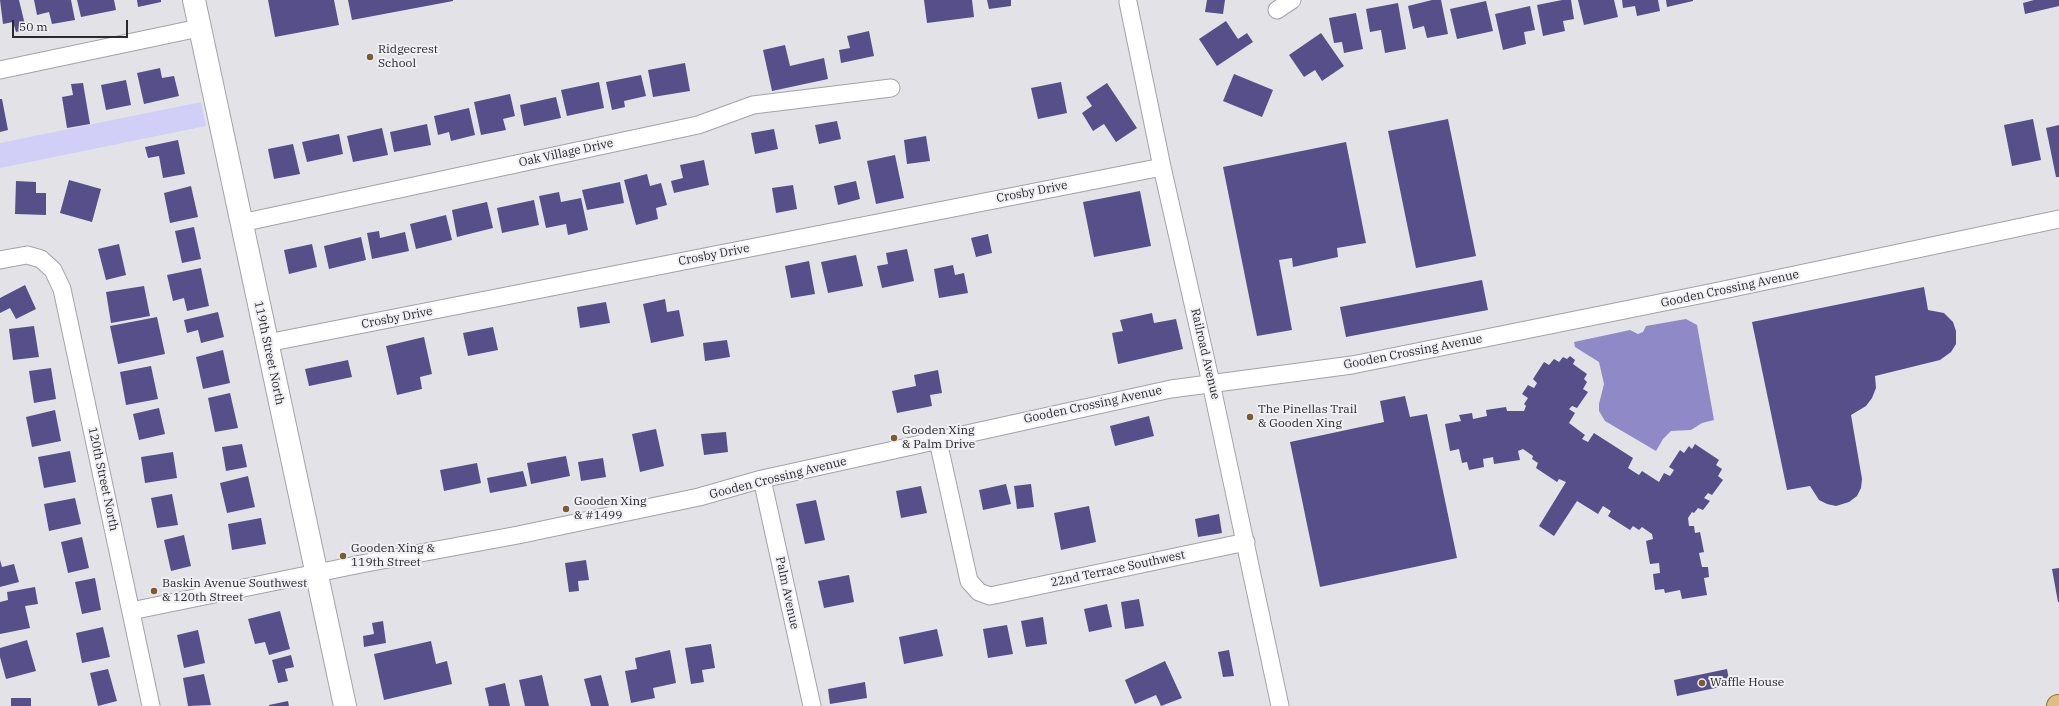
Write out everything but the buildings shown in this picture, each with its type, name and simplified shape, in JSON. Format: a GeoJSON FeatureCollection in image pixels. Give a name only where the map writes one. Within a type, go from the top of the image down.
{"type":"FeatureCollection","features":[{"type":"Feature","properties":{"kind":"street","name":"119th Street North"},"geometry":{"type":"LineString","coordinates":[[194,0],[345,706]]}},
{"type":"Feature","properties":{"kind":"street"},"geometry":{"type":"LineString","coordinates":[[1277,10],[1292,0]]}},
{"type":"Feature","properties":{"kind":"street","name":"Railroad Avenue"},"geometry":{"type":"LineString","coordinates":[[1128,2],[1162,167],[1246,542],[1280,706]]}},
{"type":"Feature","properties":{"kind":"street"},"geometry":{"type":"LineString","coordinates":[[0,70],[199,28]]}},
{"type":"Feature","properties":{"kind":"street","name":"Oak Village Drive"},"geometry":{"type":"LineString","coordinates":[[241,223],[698,126],[753,104],[891,88]]}},
{"type":"Feature","properties":{"kind":"street","name":"Crosby Drive"},"geometry":{"type":"LineString","coordinates":[[267,343],[1162,167]]}},
{"type":"Feature","properties":{"kind":"street","name":"Gooden Crossing Avenue"},"geometry":{"type":"LineString","coordinates":[[132,611],[518,535],[699,497],[762,479],[1126,398],[1211,383],[1352,365],[1730,289],[2059,219]]}},
{"type":"Feature","properties":{"kind":"street","name":"120th Street North"},"geometry":{"type":"LineString","coordinates":[[0,260],[27,255],[41,259],[53,270],[62,289],[152,706]]}},
{"type":"Feature","properties":{"kind":"street","name":"22nd Terrace Southwest"},"geometry":{"type":"LineString","coordinates":[[938,441],[969,581],[979,592],[990,596],[1246,542]]}},
{"type":"Feature","properties":{"kind":"street","name":"Palm Avenue"},"geometry":{"type":"LineString","coordinates":[[762,479],[812,706]]}},
{"type":"Feature","properties":{"kind":"shaded area"},"geometry":{"type":"Polygon","coordinates":[[[201,102],[206,126],[0,168],[0,143],[201,102]]]}},
{"type":"Feature","properties":{"kind":"shaded area"},"geometry":{"type":"Polygon","coordinates":[[[1686,319],[1697,325],[1714,420],[1702,423],[1691,430],[1671,431],[1663,439],[1656,451],[1605,421],[1599,411],[1599,404],[1604,384],[1599,362],[1575,347],[1574,342],[1630,330],[1638,334],[1643,332],[1646,326],[1686,319]]]}},
{"type":"Feature","properties":{"kind":"place","name":"Ridgecrest School"},"geometry":{"type":"Point","coordinates":[370,57]}},
{"type":"Feature","properties":{"kind":"place","name":"The Pinellas Trail & Gooden Xing"},"geometry":{"type":"Point","coordinates":[1250,417]}},
{"type":"Feature","properties":{"kind":"place","name":"Gooden Xing & Palm Drive"},"geometry":{"type":"Point","coordinates":[894,438]}},
{"type":"Feature","properties":{"kind":"place","name":"Gooden Xing & #1499"},"geometry":{"type":"Point","coordinates":[566,509]}},
{"type":"Feature","properties":{"kind":"place","name":"Gooden Xing & 119th Street"},"geometry":{"type":"Point","coordinates":[343,556]}},
{"type":"Feature","properties":{"kind":"place","name":"Baskin Avenue Southwest & 120th Street"},"geometry":{"type":"Point","coordinates":[154,591]}},
{"type":"Feature","properties":{"kind":"place","name":"Waffle House"},"geometry":{"type":"Point","coordinates":[1702,683]}}]}
